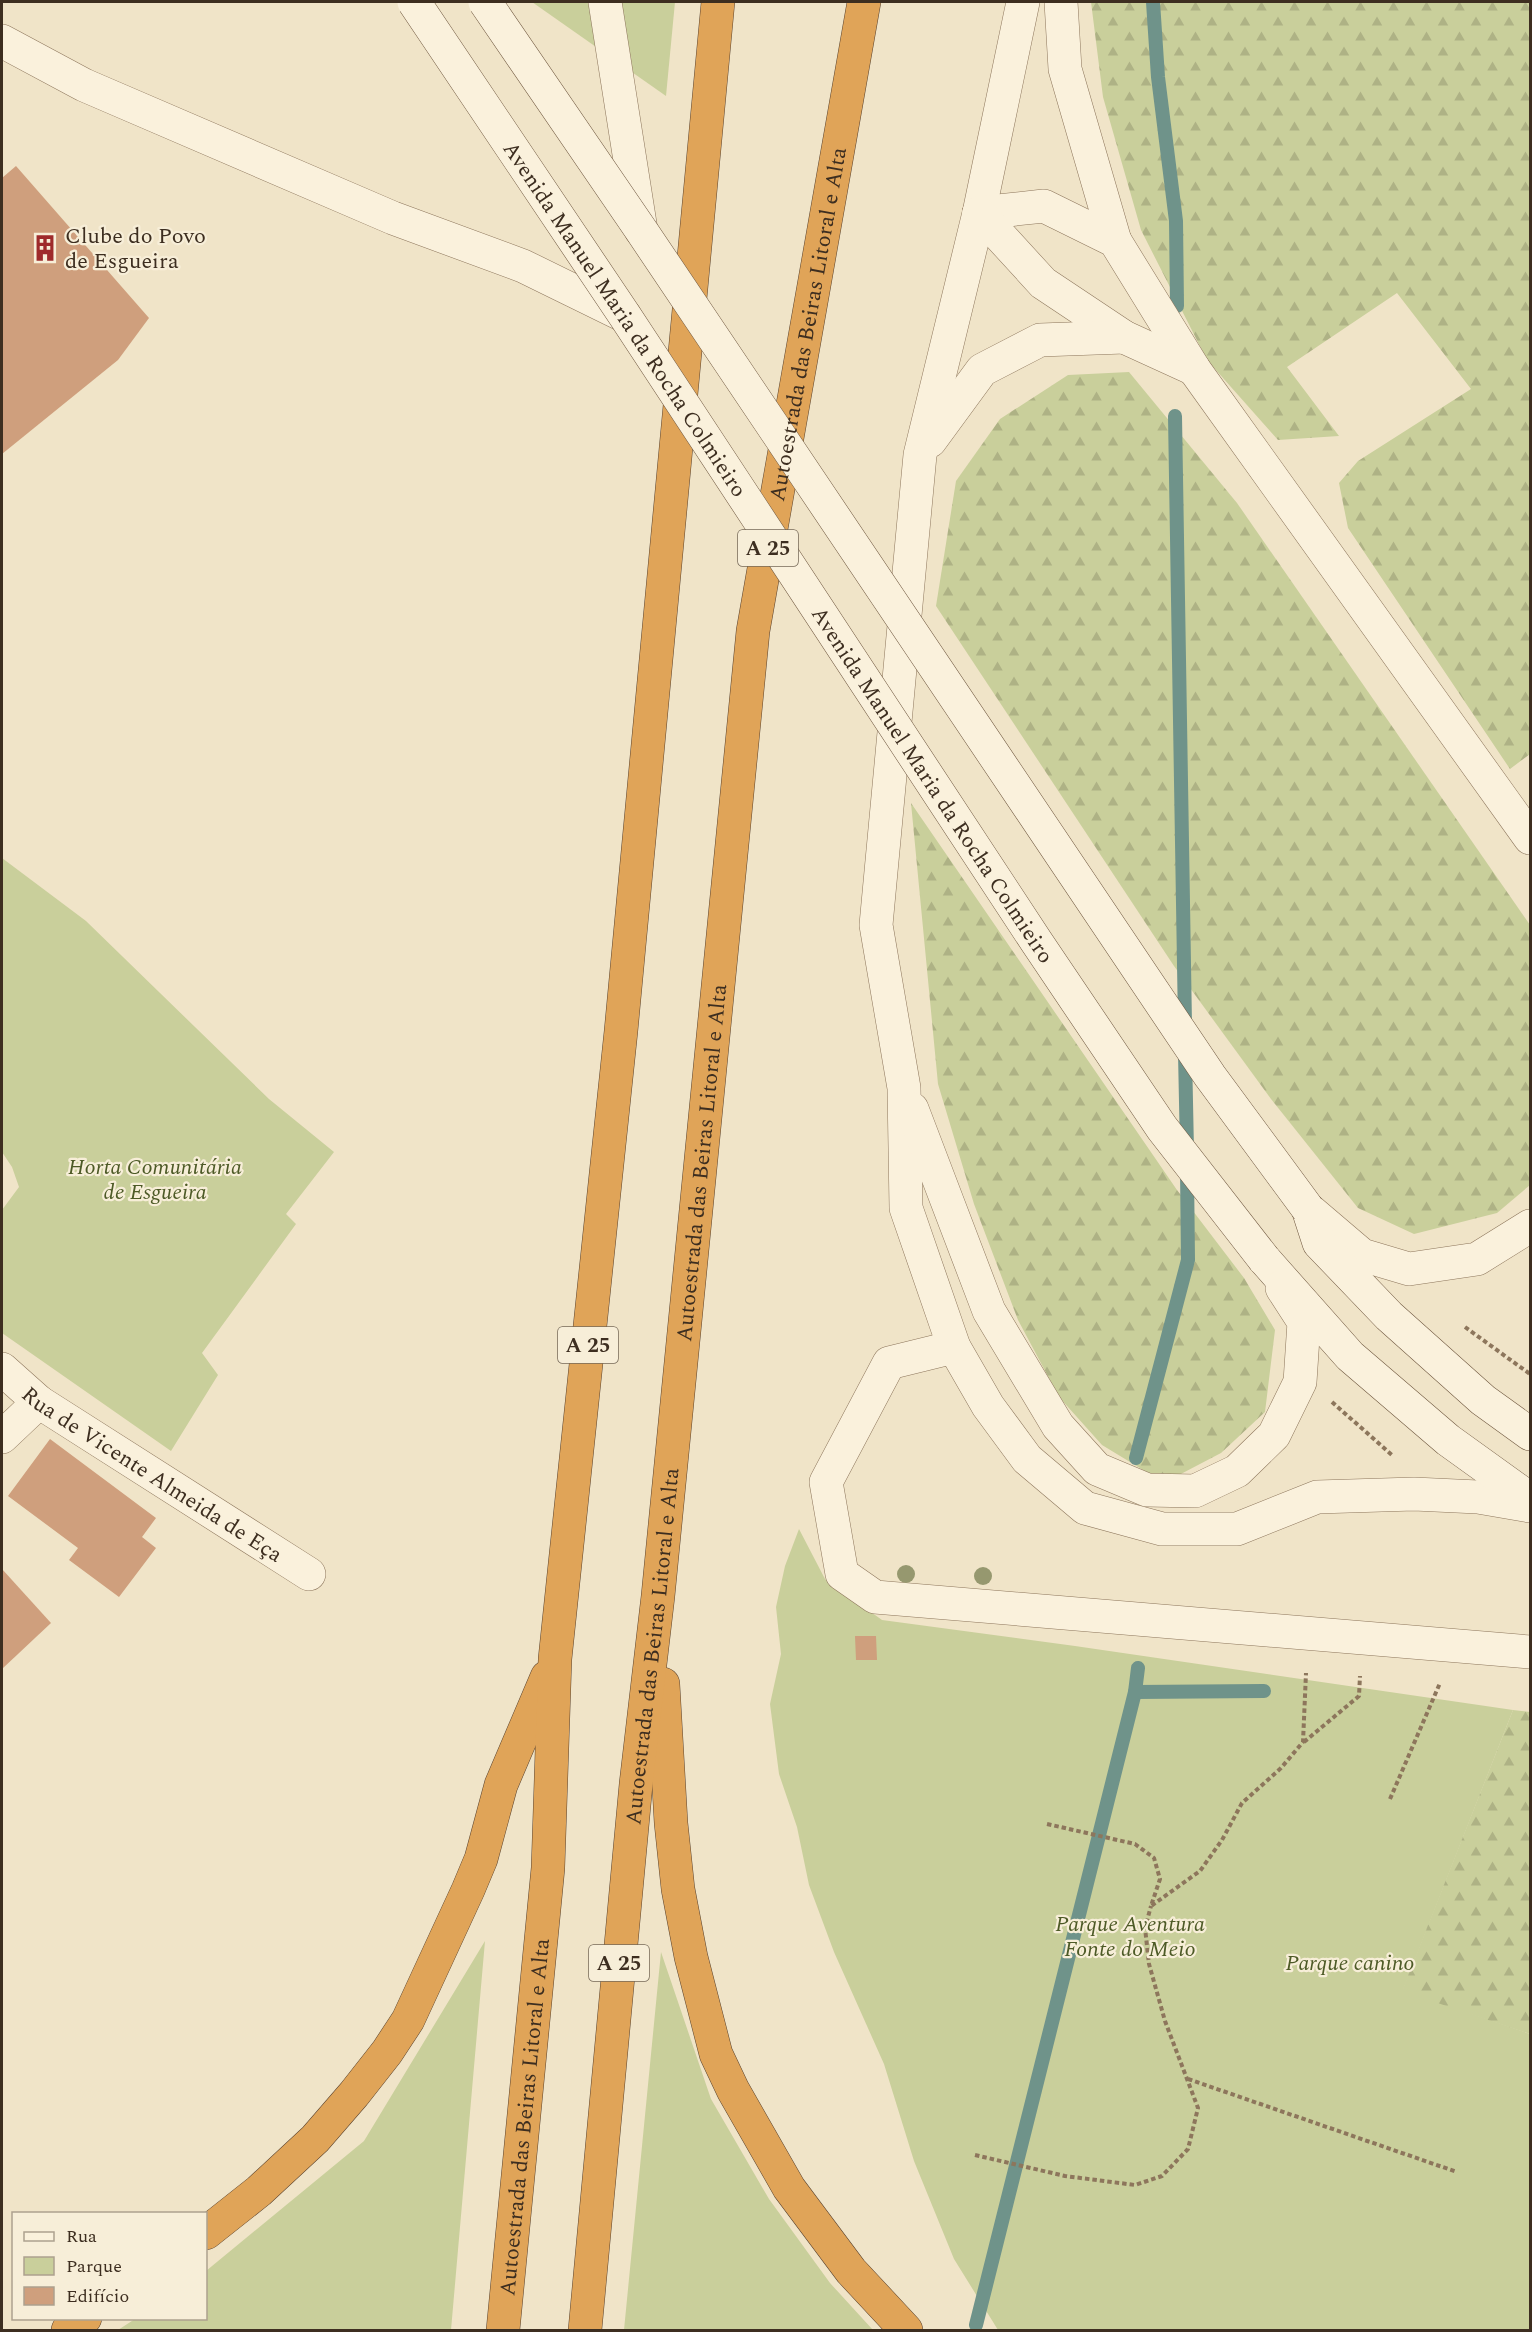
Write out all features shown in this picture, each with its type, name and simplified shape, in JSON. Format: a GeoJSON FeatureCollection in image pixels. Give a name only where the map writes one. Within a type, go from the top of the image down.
{"type":"FeatureCollection","features":[{"type":"Feature","properties":{"kind":"highway","name":"Autoestrada das Beiras Litoral e Alta"},"geometry":{"type":"LineString","coordinates":[[503,2331],[548,1868],[555,1659],[622,1019],[718,2]]}},
{"type":"Feature","properties":{"kind":"highway","name":"Autoestrada das Beiras Litoral e Alta"},"geometry":{"type":"LineString","coordinates":[[585,2331],[635,1796],[658,1596],[753,631],[864,2]]}},
{"type":"Feature","properties":{"kind":"highway"},"geometry":{"type":"LineString","coordinates":[[658,1596],[671,1823],[678,1889],[693,1968],[716,2054],[760,2139],[803,2207],[851,2271],[906,2331]]}},
{"type":"Feature","properties":{"kind":"highway"},"geometry":{"type":"LineString","coordinates":[[207,2233],[259,2191],[315,2139],[387,2052],[408,2020],[481,1859],[501,1785],[555,1659]]}},
{"type":"Feature","properties":{"kind":"highway"},"geometry":{"type":"LineString","coordinates":[[68,2331],[84,2320]]}},
{"type":"Feature","properties":{"kind":"street","name":"Avenida Manuel Maria da Rocha Colmieiro"},"geometry":{"type":"LineString","coordinates":[[414,2],[625,316],[1029,931],[1162,1128],[1264,1259],[1350,1356],[1448,1440],[1530,1499]]}},
{"type":"Feature","properties":{"kind":"street"},"geometry":{"type":"LineString","coordinates":[[485,2],[641,230],[1196,1057],[1308,1209],[1362,1255],[1409,1269],[1477,1259],[1530,1226]]}},
{"type":"Feature","properties":{"kind":"street"},"geometry":{"type":"LineString","coordinates":[[605,2],[641,230]]}},
{"type":"Feature","properties":{"kind":"street"},"geometry":{"type":"LineString","coordinates":[[1023,2],[978,213],[920,455],[876,925],[904,1088],[906,1208],[954,1347],[988,1406],[1027,1459],[1084,1508],[1162,1529],[1237,1529],[1317,1497],[1414,1494],[1478,1497],[1530,1506]]}},
{"type":"Feature","properties":{"kind":"street"},"geometry":{"type":"LineString","coordinates":[[1061,2],[1065,69],[1115,241],[1194,369],[1530,838]]}},
{"type":"Feature","properties":{"kind":"street"},"geometry":{"type":"LineString","coordinates":[[2,41],[84,85],[393,218],[523,266],[625,316]]}},
{"type":"Feature","properties":{"kind":"street"},"geometry":{"type":"LineString","coordinates":[[978,213],[1044,206],[1115,241]]}},
{"type":"Feature","properties":{"kind":"street"},"geometry":{"type":"LineString","coordinates":[[978,213],[1043,283],[1124,337],[1194,369]]}},
{"type":"Feature","properties":{"kind":"street"},"geometry":{"type":"LineString","coordinates":[[920,455],[982,370],[1040,340],[1124,337]]}},
{"type":"Feature","properties":{"kind":"street"},"geometry":{"type":"LineString","coordinates":[[904,1088],[989,1311],[1058,1426],[1097,1469],[1147,1490],[1195,1491],[1237,1471],[1274,1435],[1300,1382],[1304,1322],[1264,1259]]}},
{"type":"Feature","properties":{"kind":"street"},"geometry":{"type":"LineString","coordinates":[[1308,1209],[1319,1243],[1389,1316],[1483,1400],[1530,1434]]}},
{"type":"Feature","properties":{"kind":"street"},"geometry":{"type":"LineString","coordinates":[[954,1347],[889,1363],[826,1482],[842,1574],[876,1597],[1530,1652]]}},
{"type":"Feature","properties":{"kind":"street","name":"Rua de Vicente Almeida de Eça"},"geometry":{"type":"LineString","coordinates":[[2,1370],[39,1402],[309,1574]]}},
{"type":"Feature","properties":{"kind":"street"},"geometry":{"type":"LineString","coordinates":[[2,1437],[39,1402]]}},
{"type":"Feature","properties":{"kind":"path"},"geometry":{"type":"LineString","coordinates":[[1463,1326],[1530,1374]]}},
{"type":"Feature","properties":{"kind":"path"},"geometry":{"type":"LineString","coordinates":[[1325,1396],[1401,1462]]}},
{"type":"Feature","properties":{"kind":"path"},"geometry":{"type":"LineString","coordinates":[[1303,1742],[1308,1633]]}},
{"type":"Feature","properties":{"kind":"path"},"geometry":{"type":"LineString","coordinates":[[1151,1906],[1200,1871],[1222,1840],[1242,1803],[1281,1767],[1303,1742],[1359,1696],[1363,1638]]}},
{"type":"Feature","properties":{"kind":"path"},"geometry":{"type":"LineString","coordinates":[[1390,1798],[1456,1646]]}},
{"type":"Feature","properties":{"kind":"path"},"geometry":{"type":"LineString","coordinates":[[975,2155],[1065,2176],[1135,2185],[1162,2176],[1188,2150],[1198,2108],[1165,2021],[1149,1964],[1145,1928],[1160,1879],[1154,1858],[1135,1844],[1047,1824]]}},
{"type":"Feature","properties":{"kind":"path"},"geometry":{"type":"LineString","coordinates":[[1188,2078],[1457,2172]]}},
{"type":"Feature","properties":{"kind":"green space"},"geometry":{"type":"Polygon","coordinates":[[[532,2],[675,2],[666,96],[532,2]]]}},
{"type":"Feature","properties":{"kind":"green space"},"geometry":{"type":"Polygon","coordinates":[[[1091,2],[1530,2],[1530,754],[1510,769],[1348,528],[1339,483],[1358,461],[1471,389],[1397,293],[1287,367],[1339,436],[1278,440],[1207,360],[1141,230],[1103,97],[1091,2]]]}},
{"type":"Feature","properties":{"kind":"green space"},"geometry":{"type":"Polygon","coordinates":[[[1129,372],[1237,503],[1530,925],[1530,1185],[1497,1213],[1414,1234],[1358,1208],[1271,1099],[1174,966],[936,606],[956,481],[1000,419],[1068,375],[1129,372]]]}},
{"type":"Feature","properties":{"kind":"green space"},"geometry":{"type":"Polygon","coordinates":[[[911,803],[1177,1190],[1244,1278],[1275,1330],[1265,1412],[1221,1453],[1177,1476],[1153,1476],[1102,1445],[1059,1397],[1018,1320],[974,1204],[938,1084],[911,803]]]}},
{"type":"Feature","properties":{"kind":"green space","name":"Horta Comunitária de Esgueira"},"geometry":{"type":"Polygon","coordinates":[[[2,858],[86,921],[269,1099],[334,1152],[286,1214],[296,1224],[202,1353],[218,1375],[171,1451],[2,1333],[2,1210],[19,1187],[12,1167],[2,1152],[2,858]]]}},
{"type":"Feature","properties":{"kind":"green space","name":"Parque Aventura Fonte do Meio"},"geometry":{"type":"Polygon","coordinates":[[[799,1529],[825,1579],[882,1620],[1513,1710],[1403,1990],[1530,2034],[1530,2330],[998,2330],[954,2259],[914,2161],[884,2064],[834,1952],[809,1885],[797,1827],[779,1774],[770,1704],[781,1654],[776,1607],[785,1566],[799,1529]]]}},
{"type":"Feature","properties":{"kind":"green space"},"geometry":{"type":"Polygon","coordinates":[[[1513,1710],[1530,1712],[1530,2034],[1402,1991],[1513,1710]]]}},
{"type":"Feature","properties":{"kind":"green space"},"geometry":{"type":"Polygon","coordinates":[[[485,1941],[451,2330],[118,2330],[133,2320],[207,2320],[207,2270],[364,2141],[485,1941]]]}},
{"type":"Feature","properties":{"kind":"green space"},"geometry":{"type":"Polygon","coordinates":[[[661,1952],[711,2099],[769,2199],[830,2283],[873,2330],[624,2330],[661,1952]]]}},
{"type":"Feature","properties":{"kind":"building","name":"Clube do Povo de Esgueira"},"geometry":{"type":"Polygon","coordinates":[[[16,166],[149,318],[118,360],[2,454],[2,178],[16,166]]]}},
{"type":"Feature","properties":{"kind":"building"},"geometry":{"type":"Polygon","coordinates":[[[50,1439],[156,1518],[142,1537],[156,1548],[119,1597],[69,1560],[78,1548],[8,1496],[50,1439]]]}},
{"type":"Feature","properties":{"kind":"building"},"geometry":{"type":"Polygon","coordinates":[[[2,1569],[51,1623],[2,1669],[2,1569]]]}},
{"type":"Feature","properties":{"kind":"building"},"geometry":{"type":"Polygon","coordinates":[[[855,1636],[876,1636],[877,1660],[856,1660],[855,1636]]]}},
{"type":"Feature","properties":{"kind":"waterway"},"geometry":{"type":"LineString","coordinates":[[1153,2],[1158,77],[1176,221],[1177,306]]}},
{"type":"Feature","properties":{"kind":"waterway"},"geometry":{"type":"LineString","coordinates":[[1175,416],[1185,1025]]}},
{"type":"Feature","properties":{"kind":"waterway"},"geometry":{"type":"LineString","coordinates":[[1185,1053],[1187,1151]]}},
{"type":"Feature","properties":{"kind":"waterway"},"geometry":{"type":"LineString","coordinates":[[1136,1458],[1188,1260],[1187,1170]]}},
{"type":"Feature","properties":{"kind":"waterway"},"geometry":{"type":"LineString","coordinates":[[976,2325],[1135,1692],[1138,1668]]}},
{"type":"Feature","properties":{"kind":"waterway"},"geometry":{"type":"LineString","coordinates":[[1135,1692],[1264,1691]]}},
{"type":"Feature","properties":{"kind":"place","name":"Clube do Povo de Esgueira"},"geometry":{"type":"Point","coordinates":[45,248]}},
{"type":"Feature","properties":{"kind":"park label","name":"Parque canino"},"geometry":{"type":"Point","coordinates":[1350,1962]}}]}
